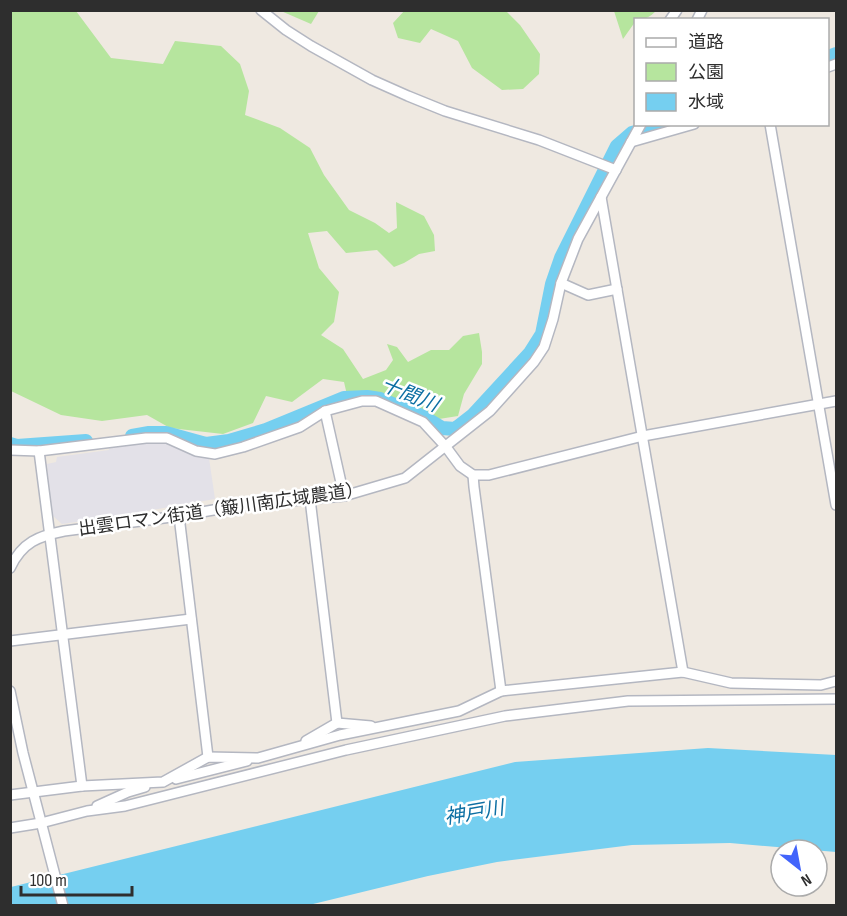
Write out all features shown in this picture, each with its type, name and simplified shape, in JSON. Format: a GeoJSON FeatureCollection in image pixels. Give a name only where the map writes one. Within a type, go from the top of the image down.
{"type":"FeatureCollection","features":[{"type":"Feature","properties":{"kind":"street"},"geometry":{"type":"LineString","coordinates":[[261,10],[311,46],[381,84],[446,111],[539,140],[616,170]]}},
{"type":"Feature","properties":{"kind":"street","name":"出雲ロマン街道（簸川南広域農道）"},"geometry":{"type":"LineString","coordinates":[[10,568],[26,545],[39,537],[50,534],[236,506],[344,496],[405,478],[490,411],[534,362],[544,347],[561,283],[578,239],[639,126]]}},
{"type":"Feature","properties":{"kind":"street"},"geometry":{"type":"LineString","coordinates":[[631,142],[687,126]]}},
{"type":"Feature","properties":{"kind":"street"},"geometry":{"type":"LineString","coordinates":[[770,126],[837,505]]}},
{"type":"Feature","properties":{"kind":"street"},"geometry":{"type":"LineString","coordinates":[[601,197],[683,672]]}},
{"type":"Feature","properties":{"kind":"street"},"geometry":{"type":"LineString","coordinates":[[561,283],[588,295],[617,289]]}},
{"type":"Feature","properties":{"kind":"street"},"geometry":{"type":"LineString","coordinates":[[10,450],[39,452],[146,438],[167,438],[196,452],[215,454],[243,447],[300,427],[325,411],[362,401],[376,401],[423,422],[460,466],[473,475],[489,475],[643,436],[837,402]]}},
{"type":"Feature","properties":{"kind":"street"},"geometry":{"type":"LineString","coordinates":[[325,411],[344,496]]}},
{"type":"Feature","properties":{"kind":"street"},"geometry":{"type":"LineString","coordinates":[[39,452],[82,786]]}},
{"type":"Feature","properties":{"kind":"street"},"geometry":{"type":"LineString","coordinates":[[473,475],[501,691]]}},
{"type":"Feature","properties":{"kind":"street"},"geometry":{"type":"LineString","coordinates":[[310,499],[338,723]]}},
{"type":"Feature","properties":{"kind":"street"},"geometry":{"type":"LineString","coordinates":[[179,516],[208,757]]}},
{"type":"Feature","properties":{"kind":"street"},"geometry":{"type":"LineString","coordinates":[[10,641],[191,619]]}},
{"type":"Feature","properties":{"kind":"street"},"geometry":{"type":"LineString","coordinates":[[10,828],[42,827],[87,811],[128,792],[163,782],[340,735],[459,711],[501,691],[683,672],[731,683],[822,685],[837,683]]}},
{"type":"Feature","properties":{"kind":"street"},"geometry":{"type":"LineString","coordinates":[[10,691],[23,753],[63,906]]}},
{"type":"Feature","properties":{"kind":"street"},"geometry":{"type":"LineString","coordinates":[[87,811],[125,806],[346,750],[505,716],[628,701],[837,699]]}},
{"type":"Feature","properties":{"kind":"street"},"geometry":{"type":"LineString","coordinates":[[293,748],[338,723],[381,727]]}},
{"type":"Feature","properties":{"kind":"street"},"geometry":{"type":"LineString","coordinates":[[10,795],[82,786],[163,782],[208,757],[258,758]]}},
{"type":"Feature","properties":{"kind":"shaded area"},"geometry":{"type":"Polygon","coordinates":[[[159,441],[209,458],[215,499],[62,524],[52,515],[47,464],[56,462],[57,457],[109,450],[110,446],[159,441]]]}},
{"type":"Feature","properties":{"kind":"green space"},"geometry":{"type":"Polygon","coordinates":[[[319,10],[311,24],[281,11],[319,10]]]}},
{"type":"Feature","properties":{"kind":"green space"},"geometry":{"type":"Polygon","coordinates":[[[405,10],[506,11],[520,25],[540,54],[539,74],[523,89],[502,90],[472,68],[458,41],[431,29],[420,43],[398,38],[393,23],[405,10]]]}},
{"type":"Feature","properties":{"kind":"green space"},"geometry":{"type":"Polygon","coordinates":[[[614,10],[656,11],[647,18],[634,18],[634,23],[623,39],[614,10]]]}},
{"type":"Feature","properties":{"kind":"green space"},"geometry":{"type":"Polygon","coordinates":[[[10,11],[76,11],[111,58],[163,64],[175,41],[221,46],[240,64],[249,91],[245,115],[280,128],[310,148],[324,175],[349,210],[389,233],[397,228],[396,202],[424,216],[434,235],[435,251],[419,254],[394,267],[377,250],[346,253],[327,231],[308,233],[319,268],[339,292],[334,322],[321,335],[343,349],[363,379],[386,370],[393,360],[387,344],[397,347],[408,362],[431,350],[449,350],[463,336],[479,333],[482,364],[464,394],[458,416],[439,419],[377,394],[347,395],[344,382],[323,379],[292,402],[266,396],[253,423],[223,434],[170,428],[147,415],[102,421],[61,415],[11,391],[10,11]]]}},
{"type":"Feature","properties":{"kind":"water","name":"神戸川"},"geometry":{"type":"Polygon","coordinates":[[[708,748],[836,755],[836,852],[829,851],[829,838],[769,838],[769,846],[730,843],[632,845],[497,862],[309,905],[11,906],[11,887],[515,762],[708,748]]]}},
{"type":"Feature","properties":{"kind":"waterway","name":"十間川"},"geometry":{"type":"LineString","coordinates":[[829,57],[836,54]]}},
{"type":"Feature","properties":{"kind":"waterway","name":"十間川"},"geometry":{"type":"LineString","coordinates":[[132,436],[166,433],[206,444],[229,441],[266,430],[344,398],[367,397],[380,399],[422,416],[442,428],[455,429],[473,415],[530,353],[542,334],[552,284],[561,258],[617,146],[632,133],[657,126]]}},
{"type":"Feature","properties":{"kind":"waterway","name":"十間川"},"geometry":{"type":"LineString","coordinates":[[10,444],[17,446],[86,441]]}}]}
